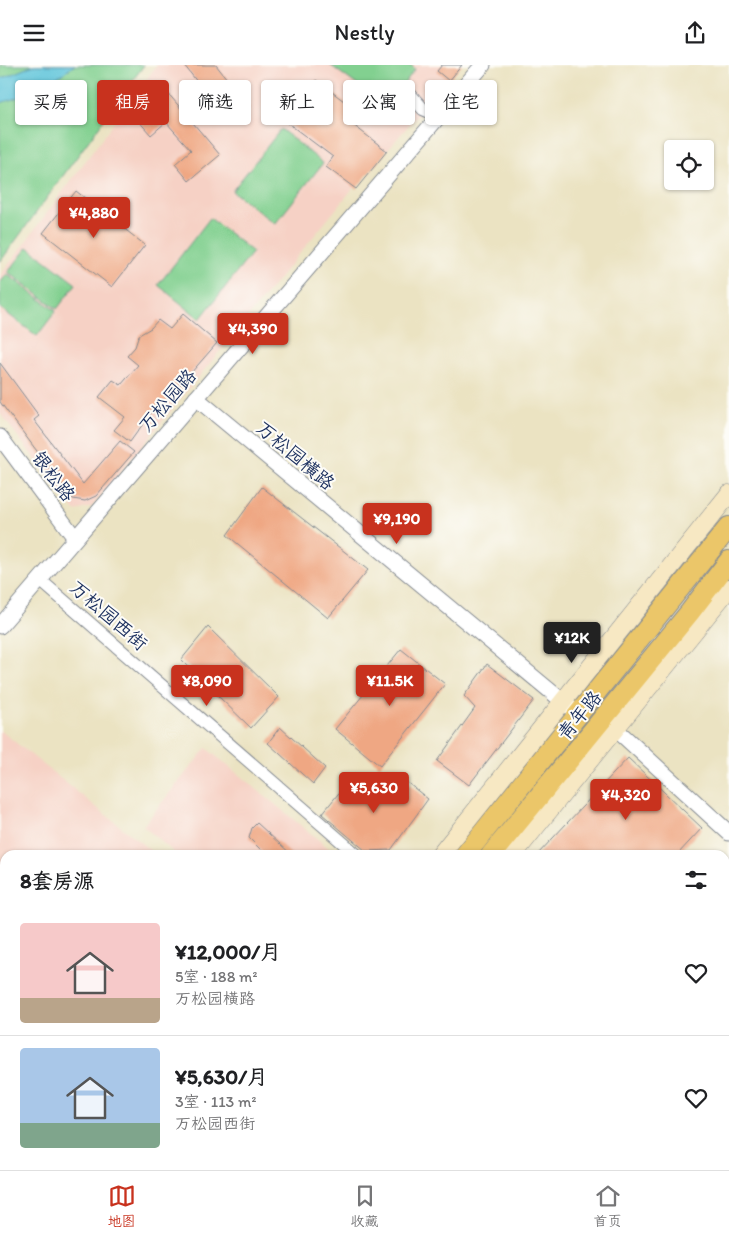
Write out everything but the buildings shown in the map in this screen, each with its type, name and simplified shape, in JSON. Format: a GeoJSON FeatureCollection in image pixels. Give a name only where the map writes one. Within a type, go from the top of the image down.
{"type":"FeatureCollection","features":[{"type":"Feature","properties":{"kind":"main road"},"geometry":{"type":"LineString","coordinates":[[444,850],[729,494]]}},
{"type":"Feature","properties":{"kind":"main road","name":"青年路"},"geometry":{"type":"LineString","coordinates":[[469,850],[729,527]]}},
{"type":"Feature","properties":{"kind":"main road","name":"青年路"},"geometry":{"type":"LineString","coordinates":[[495,850],[609,723],[729,561]]}},
{"type":"Feature","properties":{"kind":"main road"},"geometry":{"type":"LineString","coordinates":[[517,850],[563,793],[609,723],[729,588]]}},
{"type":"Feature","properties":{"kind":"main road"},"geometry":{"type":"LineString","coordinates":[[468,850],[520,756]]}},
{"type":"Feature","properties":{"kind":"main road"},"geometry":{"type":"LineString","coordinates":[[501,850],[563,793]]}},
{"type":"Feature","properties":{"kind":"street","name":"万松园路"},"geometry":{"type":"LineString","coordinates":[[470,80],[483,65]]}},
{"type":"Feature","properties":{"kind":"street"},"geometry":{"type":"LineString","coordinates":[[415,100],[425,110]]}},
{"type":"Feature","properties":{"kind":"street","name":"万松园路"},"geometry":{"type":"LineString","coordinates":[[0,626],[431,125]]}},
{"type":"Feature","properties":{"kind":"street","name":"万松园横路"},"geometry":{"type":"LineString","coordinates":[[196,398],[579,715]]}},
{"type":"Feature","properties":{"kind":"street","name":"银松路"},"geometry":{"type":"LineString","coordinates":[[0,437],[75,538]]}},
{"type":"Feature","properties":{"kind":"street","name":"万松园西街"},"geometry":{"type":"LineString","coordinates":[[40,580],[351,850]]}},
{"type":"Feature","properties":{"kind":"street"},"geometry":{"type":"LineString","coordinates":[[609,723],[729,833]]}},
{"type":"Feature","properties":{"kind":"shaded area"},"geometry":{"type":"Polygon","coordinates":[[[157,65],[462,65],[449,80],[425,80],[425,107],[415,118],[415,80],[343,80],[343,125],[409,125],[350,192],[92,507],[75,511],[0,413],[0,276],[112,125],[169,125],[169,80],[146,80],[157,65]]]}},
{"type":"Feature","properties":{"kind":"shaded area"},"geometry":{"type":"Polygon","coordinates":[[[0,730],[150,850],[0,850],[0,730]]]}},
{"type":"Feature","properties":{"kind":"shaded area"},"geometry":{"type":"Polygon","coordinates":[[[206,748],[331,850],[171,850],[143,826],[206,748]]]}},
{"type":"Feature","properties":{"kind":"green space"},"geometry":{"type":"Polygon","coordinates":[[[0,65],[144,65],[133,80],[97,80],[97,125],[100,125],[0,262],[0,65]]]}},
{"type":"Feature","properties":{"kind":"green space"},"geometry":{"type":"Polygon","coordinates":[[[330,65],[411,65],[415,69],[407,80],[350,80],[330,65]]]}},
{"type":"Feature","properties":{"kind":"green space"},"geometry":{"type":"Polygon","coordinates":[[[281,129],[323,163],[275,224],[232,191],[281,129]]]}},
{"type":"Feature","properties":{"kind":"green space"},"geometry":{"type":"Polygon","coordinates":[[[210,218],[253,252],[200,319],[158,285],[210,218]]]}},
{"type":"Feature","properties":{"kind":"green space"},"geometry":{"type":"Polygon","coordinates":[[[28,247],[76,284],[57,309],[8,272],[28,247]]]}},
{"type":"Feature","properties":{"kind":"green space"},"geometry":{"type":"Polygon","coordinates":[[[7,274],[56,311],[37,336],[0,308],[0,283],[7,274]]]}},
{"type":"Feature","properties":{"kind":"water"},"geometry":{"type":"Polygon","coordinates":[[[34,65],[75,65],[52,80],[15,80],[15,98],[0,103],[0,79],[34,65]]]}}]}
